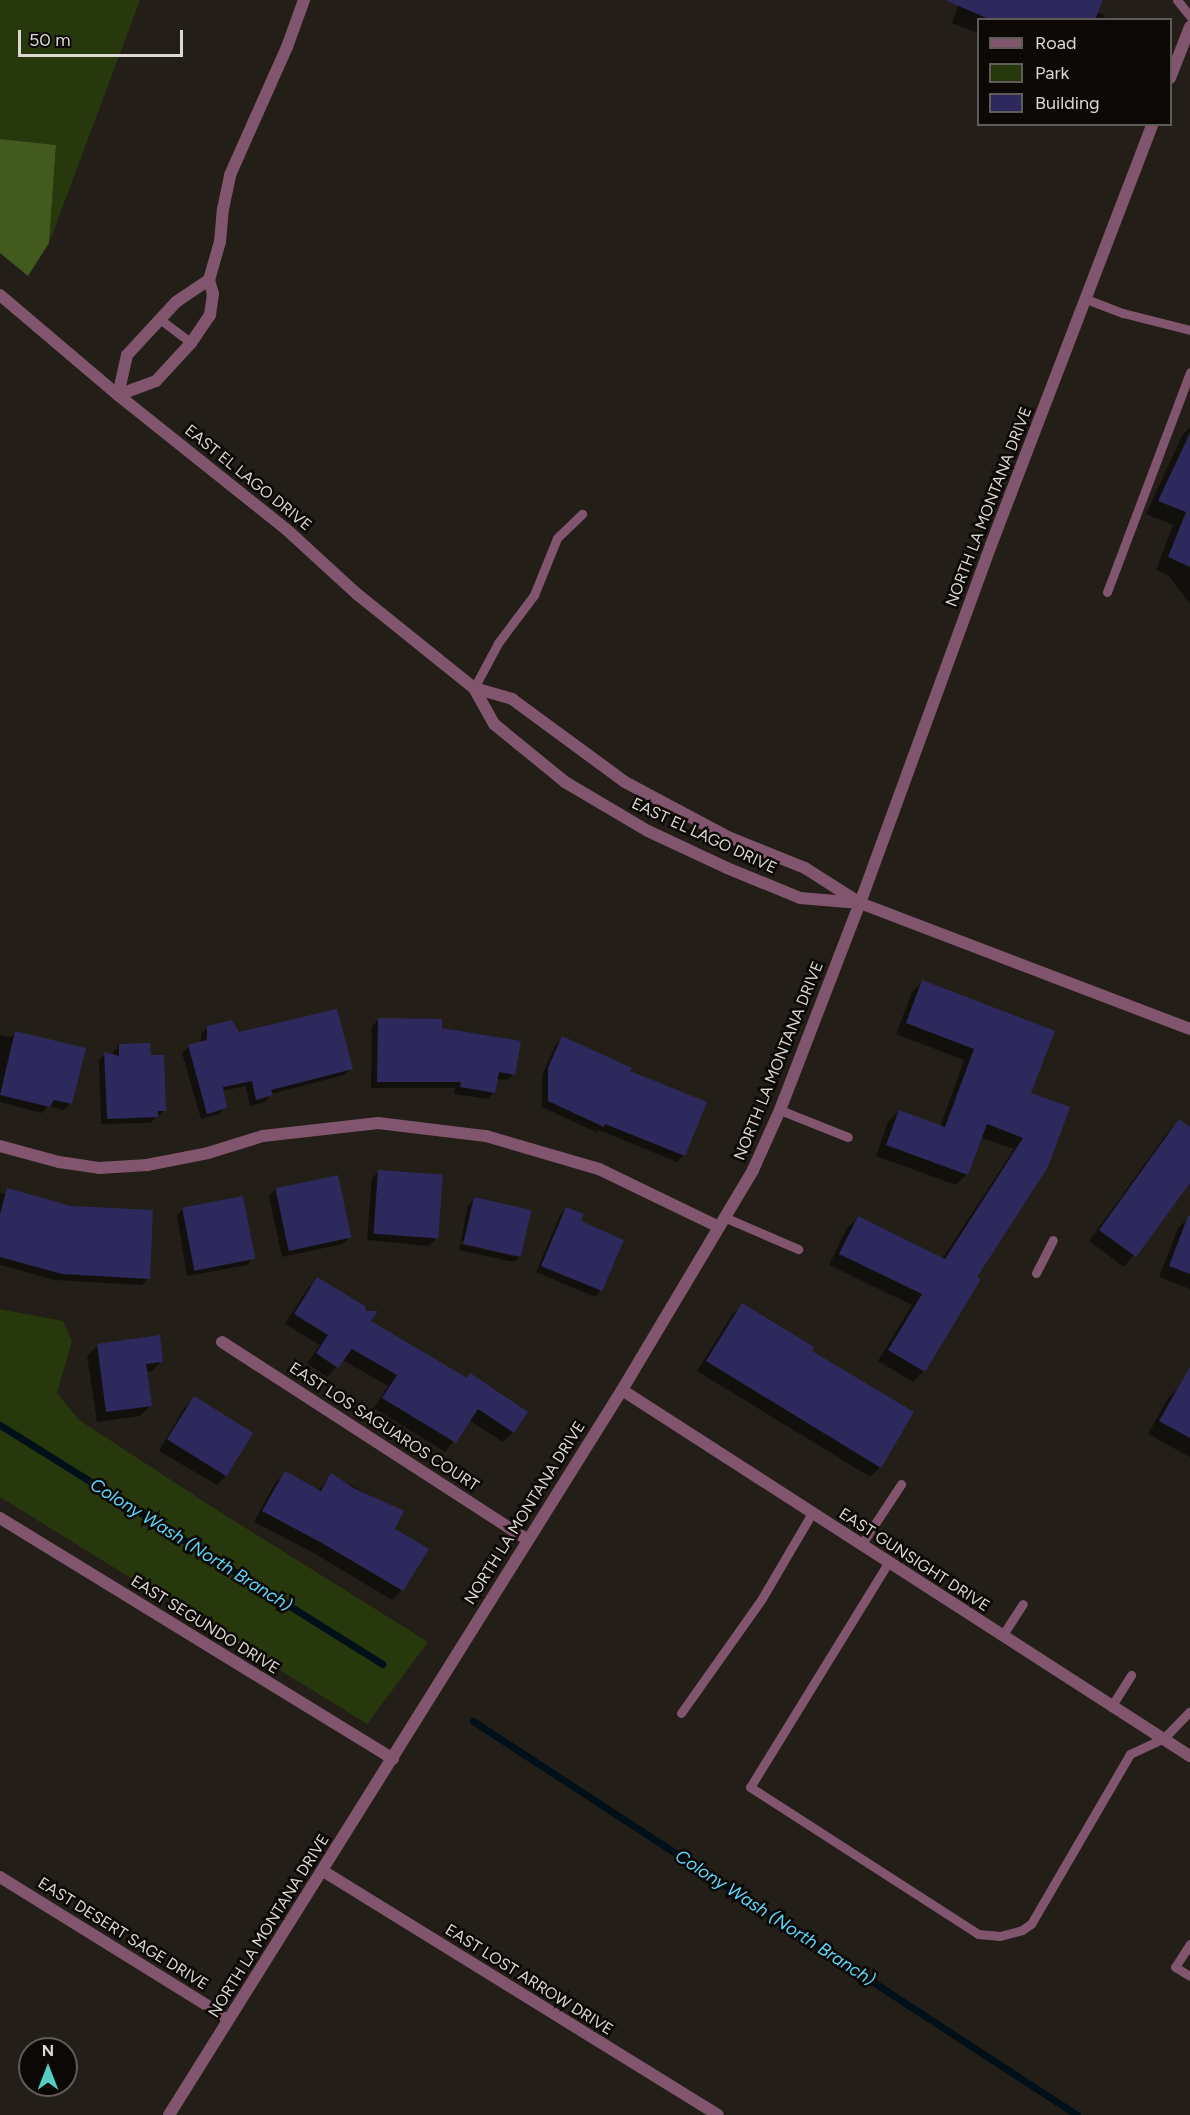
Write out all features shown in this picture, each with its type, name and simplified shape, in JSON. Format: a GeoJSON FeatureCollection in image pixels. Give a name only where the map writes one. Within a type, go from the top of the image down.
{"type":"FeatureCollection","features":[{"type":"Feature","properties":{"kind":"street"},"geometry":{"type":"LineString","coordinates":[[118,395],[156,381],[191,343],[210,315],[213,294],[210,280],[220,242],[223,209],[230,175],[287,47],[304,0]]}},
{"type":"Feature","properties":{"kind":"street"},"geometry":{"type":"LineString","coordinates":[[1172,73],[1190,27]]}},
{"type":"Feature","properties":{"kind":"street","name":"NORTH LA MONTANA DRIVE"},"geometry":{"type":"LineString","coordinates":[[170,2115],[622,1390],[753,1170],[780,1110],[860,903],[987,556],[1152,126]]}},
{"type":"Feature","properties":{"kind":"street"},"geometry":{"type":"LineString","coordinates":[[118,395],[127,355],[176,302],[210,280]]}},
{"type":"Feature","properties":{"kind":"street","name":"EAST EL LAGO DRIVE"},"geometry":{"type":"LineString","coordinates":[[0,295],[118,395],[286,529],[357,594],[474,688],[494,724],[521,749],[565,782],[648,831],[727,868],[800,898],[860,903]]}},
{"type":"Feature","properties":{"kind":"street","name":"EAST EL LAGO DRIVE"},"geometry":{"type":"LineString","coordinates":[[474,688],[512,699],[625,782],[728,837],[805,868],[860,903],[1190,1029]]}},
{"type":"Feature","properties":{"kind":"street"},"geometry":{"type":"LineString","coordinates":[[0,1146],[58,1162],[99,1168],[147,1165],[208,1153],[263,1136],[378,1123],[486,1136],[599,1169],[722,1222]]}},
{"type":"Feature","properties":{"kind":"street","name":"EAST LOS SAGUAROS COURT"},"geometry":{"type":"LineString","coordinates":[[222,1342],[528,1540]]}},
{"type":"Feature","properties":{"kind":"street","name":"EAST GUNSIGHT DRIVE"},"geometry":{"type":"LineString","coordinates":[[622,1390],[1190,1756]]}},
{"type":"Feature","properties":{"kind":"street","name":"EAST SEGUNDO DRIVE"},"geometry":{"type":"LineString","coordinates":[[0,1518],[393,1759]]}},
{"type":"Feature","properties":{"kind":"street","name":"EAST LOST ARROW DRIVE"},"geometry":{"type":"LineString","coordinates":[[324,1871],[718,2115]]}},
{"type":"Feature","properties":{"kind":"street","name":"EAST DESERT SAGE DRIVE"},"geometry":{"type":"LineString","coordinates":[[0,1877],[229,2019]]}},
{"type":"Feature","properties":{"kind":"lane"},"geometry":{"type":"LineString","coordinates":[[1177,0],[1190,16]]}},
{"type":"Feature","properties":{"kind":"lane"},"geometry":{"type":"LineString","coordinates":[[1086,299],[1124,313],[1190,330]]}},
{"type":"Feature","properties":{"kind":"lane"},"geometry":{"type":"LineString","coordinates":[[161,320],[191,343]]}},
{"type":"Feature","properties":{"kind":"lane"},"geometry":{"type":"LineString","coordinates":[[1107,592],[1190,372]]}},
{"type":"Feature","properties":{"kind":"lane"},"geometry":{"type":"LineString","coordinates":[[474,688],[498,643],[534,595],[557,537],[582,514]]}},
{"type":"Feature","properties":{"kind":"lane"},"geometry":{"type":"LineString","coordinates":[[780,1110],[848,1137]]}},
{"type":"Feature","properties":{"kind":"lane"},"geometry":{"type":"LineString","coordinates":[[722,1222],[798,1248]]}},
{"type":"Feature","properties":{"kind":"lane"},"geometry":{"type":"LineString","coordinates":[[1036,1273],[1053,1240]]}},
{"type":"Feature","properties":{"kind":"lane"},"geometry":{"type":"LineString","coordinates":[[861,1545],[901,1484]]}},
{"type":"Feature","properties":{"kind":"lane"},"geometry":{"type":"LineString","coordinates":[[681,1713],[761,1600],[812,1513]]}},
{"type":"Feature","properties":{"kind":"lane"},"geometry":{"type":"LineString","coordinates":[[888,1563],[750,1787],[978,1934],[1000,1936],[1031,1924],[1130,1754],[1164,1738],[1190,1711]]}},
{"type":"Feature","properties":{"kind":"lane"},"geometry":{"type":"LineString","coordinates":[[1002,1636],[1023,1604]]}},
{"type":"Feature","properties":{"kind":"lane"},"geometry":{"type":"LineString","coordinates":[[1111,1707],[1131,1675]]}},
{"type":"Feature","properties":{"kind":"lane"},"geometry":{"type":"LineString","coordinates":[[1190,1944],[1175,1967],[1190,1976]]}},
{"type":"Feature","properties":{"kind":"green space"},"geometry":{"type":"Polygon","coordinates":[[[0,0],[140,0],[49,243],[56,145],[0,139],[0,0]]]}},
{"type":"Feature","properties":{"kind":"green space"},"geometry":{"type":"Polygon","coordinates":[[[0,139],[56,145],[49,243],[28,276],[0,253],[0,139]]]}},
{"type":"Feature","properties":{"kind":"green space"},"geometry":{"type":"Polygon","coordinates":[[[0,1309],[63,1321],[72,1341],[57,1393],[79,1420],[223,1514],[428,1642],[367,1724],[0,1497],[0,1309]]]}},
{"type":"Feature","properties":{"kind":"building"},"geometry":{"type":"Polygon","coordinates":[[[945,0],[1103,0],[1096,18],[986,18],[945,0]]]}},
{"type":"Feature","properties":{"kind":"building"},"geometry":{"type":"Polygon","coordinates":[[[1190,433],[1190,567],[1168,557],[1186,512],[1158,501],[1190,433]]]}},
{"type":"Feature","properties":{"kind":"building"},"geometry":{"type":"Polygon","coordinates":[[[922,980],[1055,1031],[1031,1093],[1070,1107],[1048,1167],[977,1277],[981,1279],[925,1372],[888,1350],[922,1294],[839,1254],[858,1216],[945,1259],[1023,1138],[987,1124],[968,1175],[886,1145],[899,1110],[945,1127],[974,1049],[906,1023],[922,980]]]}},
{"type":"Feature","properties":{"kind":"building"},"geometry":{"type":"Polygon","coordinates":[[[337,1009],[353,1069],[271,1090],[273,1095],[256,1100],[252,1081],[223,1087],[227,1108],[207,1114],[188,1045],[207,1040],[207,1026],[232,1020],[239,1032],[337,1009]]]}},
{"type":"Feature","properties":{"kind":"building"},"geometry":{"type":"Polygon","coordinates":[[[378,1018],[442,1019],[442,1028],[521,1041],[515,1075],[499,1072],[495,1093],[460,1087],[461,1082],[377,1082],[378,1018]]]}},
{"type":"Feature","properties":{"kind":"building"},"geometry":{"type":"Polygon","coordinates":[[[15,1031],[86,1048],[72,1104],[54,1100],[50,1107],[0,1095],[15,1031]]]}},
{"type":"Feature","properties":{"kind":"building"},"geometry":{"type":"Polygon","coordinates":[[[562,1036],[632,1068],[630,1071],[707,1102],[685,1156],[605,1124],[604,1127],[548,1101],[548,1068],[562,1036]]]}},
{"type":"Feature","properties":{"kind":"building"},"geometry":{"type":"Polygon","coordinates":[[[150,1043],[151,1055],[164,1055],[166,1111],[158,1111],[158,1117],[107,1119],[104,1052],[119,1056],[119,1044],[150,1043]]]}},
{"type":"Feature","properties":{"kind":"building"},"geometry":{"type":"Polygon","coordinates":[[[1179,1119],[1190,1127],[1190,1183],[1136,1257],[1099,1230],[1179,1119]]]}},
{"type":"Feature","properties":{"kind":"building"},"geometry":{"type":"Polygon","coordinates":[[[378,1170],[443,1175],[438,1238],[374,1234],[378,1170]]]}},
{"type":"Feature","properties":{"kind":"building"},"geometry":{"type":"Polygon","coordinates":[[[338,1175],[351,1238],[289,1251],[275,1188],[338,1175]]]}},
{"type":"Feature","properties":{"kind":"building"},"geometry":{"type":"Polygon","coordinates":[[[7,1188],[71,1206],[153,1210],[150,1279],[62,1274],[0,1257],[0,1214],[7,1188]]]}},
{"type":"Feature","properties":{"kind":"building"},"geometry":{"type":"Polygon","coordinates":[[[243,1196],[255,1259],[194,1271],[182,1208],[243,1196]]]}},
{"type":"Feature","properties":{"kind":"building"},"geometry":{"type":"Polygon","coordinates":[[[474,1197],[531,1210],[521,1257],[463,1244],[474,1197]]]}},
{"type":"Feature","properties":{"kind":"building"},"geometry":{"type":"Polygon","coordinates":[[[566,1207],[584,1214],[581,1221],[624,1240],[602,1291],[541,1266],[566,1207]]]}},
{"type":"Feature","properties":{"kind":"building"},"geometry":{"type":"Polygon","coordinates":[[[1188,1216],[1190,1216],[1190,1274],[1169,1266],[1188,1216]]]}},
{"type":"Feature","properties":{"kind":"building"},"geometry":{"type":"Polygon","coordinates":[[[317,1277],[365,1306],[366,1311],[378,1311],[371,1321],[467,1378],[470,1373],[528,1412],[514,1433],[478,1409],[456,1443],[382,1398],[397,1375],[352,1349],[338,1368],[316,1353],[328,1335],[294,1314],[317,1277]]]}},
{"type":"Feature","properties":{"kind":"building"},"geometry":{"type":"Polygon","coordinates":[[[742,1303],[814,1347],[812,1351],[914,1412],[881,1468],[706,1361],[742,1303]]]}},
{"type":"Feature","properties":{"kind":"building"},"geometry":{"type":"Polygon","coordinates":[[[160,1335],[163,1362],[146,1364],[152,1406],[106,1412],[97,1344],[160,1335]]]}},
{"type":"Feature","properties":{"kind":"building"},"geometry":{"type":"Polygon","coordinates":[[[1190,1367],[1190,1438],[1159,1421],[1190,1367]]]}},
{"type":"Feature","properties":{"kind":"building"},"geometry":{"type":"Polygon","coordinates":[[[194,1396],[253,1433],[226,1476],[167,1439],[194,1396]]]}},
{"type":"Feature","properties":{"kind":"building"},"geometry":{"type":"Polygon","coordinates":[[[285,1471],[321,1491],[331,1473],[354,1488],[404,1511],[395,1529],[429,1549],[403,1591],[262,1511],[285,1471]]]}},
{"type":"Feature","properties":{"kind":"waterway","name":"Colony Wash (North Branch)"},"geometry":{"type":"LineString","coordinates":[[0,1425],[382,1664]]}},
{"type":"Feature","properties":{"kind":"waterway","name":"Colony Wash (North Branch)"},"geometry":{"type":"LineString","coordinates":[[473,1721],[1077,2115]]}}]}
